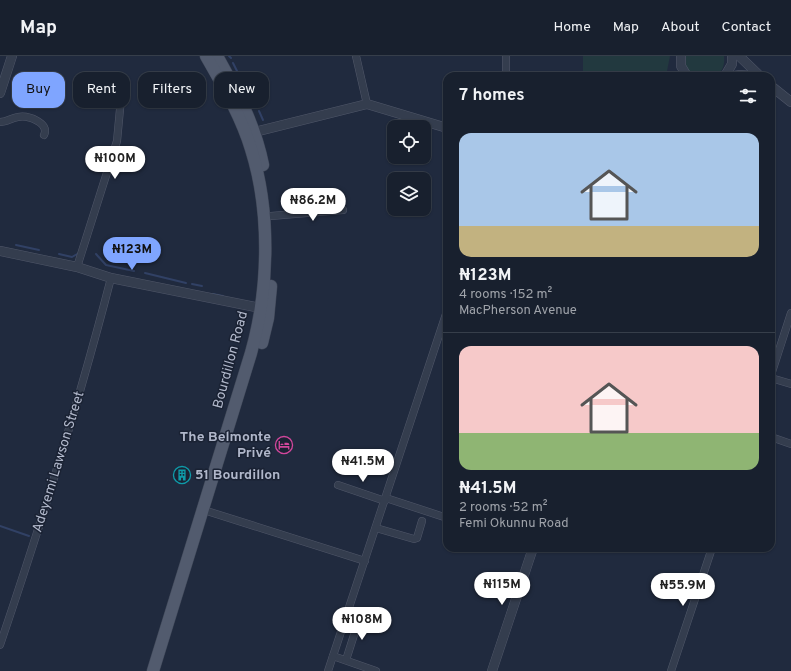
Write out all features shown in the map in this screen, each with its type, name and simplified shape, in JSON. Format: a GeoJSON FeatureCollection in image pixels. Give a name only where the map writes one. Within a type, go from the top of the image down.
{"type":"FeatureCollection","features":[{"type":"Feature","properties":{"kind":"main road","name":"Bourdillon Road"},"geometry":{"type":"LineString","coordinates":[[153,671],[257,333],[264,287],[264,227],[255,164],[244,129],[206,56]]}},
{"type":"Feature","properties":{"kind":"main road","name":"Bourdillon Road"},"geometry":{"type":"LineString","coordinates":[[161,671],[257,363],[268,318],[272,274],[271,216],[268,192],[256,132],[217,56]]}},
{"type":"Feature","properties":{"kind":"street"},"geometry":{"type":"LineString","coordinates":[[0,93],[12,56]]}},
{"type":"Feature","properties":{"kind":"street"},"geometry":{"type":"LineString","coordinates":[[356,56],[367,104]]}},
{"type":"Feature","properties":{"kind":"street"},"geometry":{"type":"LineString","coordinates":[[506,56],[506,72]]}},
{"type":"Feature","properties":{"kind":"street"},"geometry":{"type":"LineString","coordinates":[[681,56],[681,66],[684,72]]}},
{"type":"Feature","properties":{"kind":"street"},"geometry":{"type":"LineString","coordinates":[[727,72],[732,64],[732,56]]}},
{"type":"Feature","properties":{"kind":"street"},"geometry":{"type":"LineString","coordinates":[[739,56],[756,72]]}},
{"type":"Feature","properties":{"kind":"street"},"geometry":{"type":"LineString","coordinates":[[775,89],[791,102]]}},
{"type":"Feature","properties":{"kind":"street"},"geometry":{"type":"LineString","coordinates":[[256,132],[367,104],[443,127]]}},
{"type":"Feature","properties":{"kind":"street"},"geometry":{"type":"LineString","coordinates":[[77,267],[117,141],[120,108]]}},
{"type":"Feature","properties":{"kind":"street"},"geometry":{"type":"LineString","coordinates":[[0,122],[5,122],[18,117],[31,118],[44,126],[44,135]]}},
{"type":"Feature","properties":{"kind":"street"},"geometry":{"type":"LineString","coordinates":[[271,216],[343,210]]}},
{"type":"Feature","properties":{"kind":"street"},"geometry":{"type":"LineString","coordinates":[[0,251],[77,267],[111,278],[260,308]]}},
{"type":"Feature","properties":{"kind":"street","name":"Adeyemi Lawson Street"},"geometry":{"type":"LineString","coordinates":[[0,645],[33,546],[83,383],[111,278]]}},
{"type":"Feature","properties":{"kind":"street"},"geometry":{"type":"LineString","coordinates":[[775,364],[791,313]]}},
{"type":"Feature","properties":{"kind":"street"},"geometry":{"type":"LineString","coordinates":[[328,671],[443,323]]}},
{"type":"Feature","properties":{"kind":"street"},"geometry":{"type":"LineString","coordinates":[[775,378],[791,384]]}},
{"type":"Feature","properties":{"kind":"street"},"geometry":{"type":"LineString","coordinates":[[775,438],[791,444]]}},
{"type":"Feature","properties":{"kind":"street"},"geometry":{"type":"LineString","coordinates":[[338,486],[443,517]]}},
{"type":"Feature","properties":{"kind":"street"},"geometry":{"type":"LineString","coordinates":[[210,512],[365,561]]}},
{"type":"Feature","properties":{"kind":"street"},"geometry":{"type":"LineString","coordinates":[[376,528],[414,539],[417,538],[422,521]]}},
{"type":"Feature","properties":{"kind":"street"},"geometry":{"type":"LineString","coordinates":[[492,671],[532,552]]}},
{"type":"Feature","properties":{"kind":"street"},"geometry":{"type":"LineString","coordinates":[[671,671],[711,552]]}},
{"type":"Feature","properties":{"kind":"street"},"geometry":{"type":"LineString","coordinates":[[346,660],[360,616]]}},
{"type":"Feature","properties":{"kind":"street"},"geometry":{"type":"LineString","coordinates":[[333,656],[376,671]]}},
{"type":"Feature","properties":{"kind":"green space"},"geometry":{"type":"Polygon","coordinates":[[[583,56],[670,56],[667,72],[583,72],[583,56]]]}},
{"type":"Feature","properties":{"kind":"green space"},"geometry":{"type":"Polygon","coordinates":[[[683,56],[724,56],[724,65],[720,72],[687,71],[683,56]]]}},
{"type":"Feature","properties":{"kind":"waterway"},"geometry":{"type":"LineString","coordinates":[[233,63],[238,72]]}},
{"type":"Feature","properties":{"kind":"waterway"},"geometry":{"type":"LineString","coordinates":[[259,111],[263,120]]}},
{"type":"Feature","properties":{"kind":"waterway"},"geometry":{"type":"LineString","coordinates":[[16,245],[39,250]]}},
{"type":"Feature","properties":{"kind":"waterway"},"geometry":{"type":"LineString","coordinates":[[59,254],[72,257],[79,253]]}},
{"type":"Feature","properties":{"kind":"waterway"},"geometry":{"type":"LineString","coordinates":[[96,254],[106,265],[134,271]]}},
{"type":"Feature","properties":{"kind":"waterway"},"geometry":{"type":"LineString","coordinates":[[145,273],[186,283]]}},
{"type":"Feature","properties":{"kind":"waterway"},"geometry":{"type":"LineString","coordinates":[[192,284],[202,286]]}},
{"type":"Feature","properties":{"kind":"waterway"},"geometry":{"type":"LineString","coordinates":[[213,294],[223,296]]}},
{"type":"Feature","properties":{"kind":"waterway"},"geometry":{"type":"LineString","coordinates":[[0,526],[29,536]]}},
{"type":"Feature","properties":{"kind":"place","name":"The Belmonte Privé"},"geometry":{"type":"Point","coordinates":[284,445]}},
{"type":"Feature","properties":{"kind":"place","name":"51 Bourdillon"},"geometry":{"type":"Point","coordinates":[182,475]}}]}
